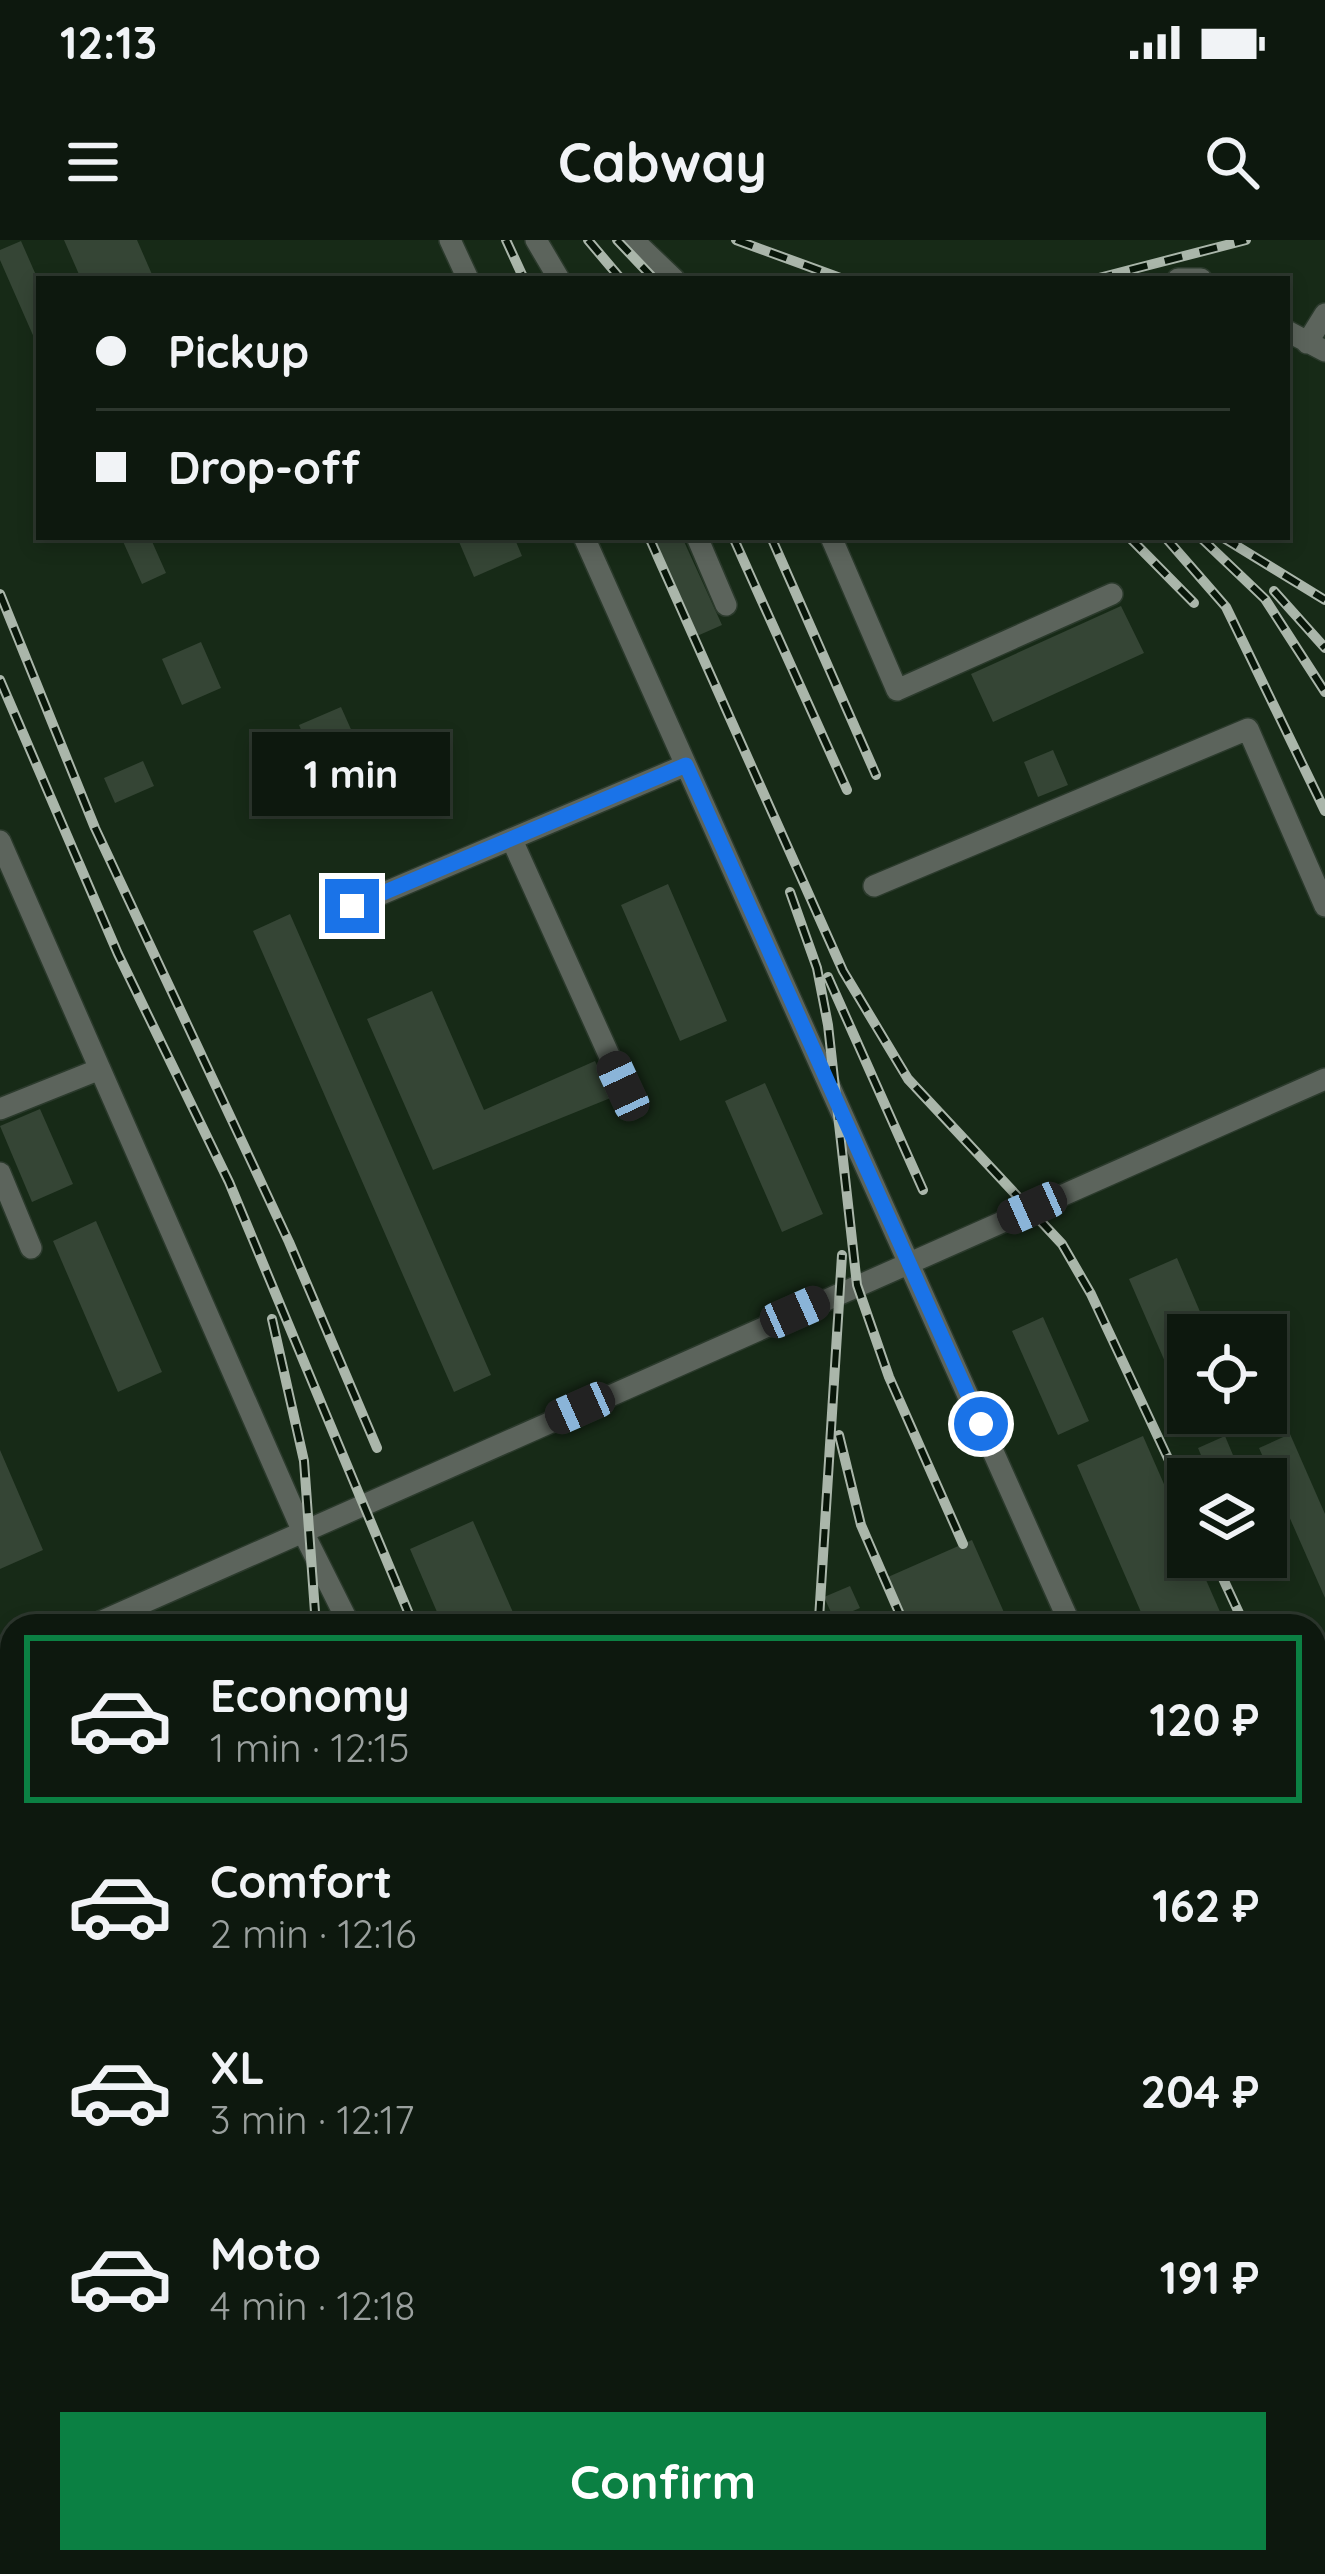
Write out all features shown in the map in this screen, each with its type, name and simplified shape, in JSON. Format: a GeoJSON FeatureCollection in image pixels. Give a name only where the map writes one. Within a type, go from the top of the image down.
{"type":"FeatureCollection","features":[{"type":"Feature","properties":{"kind":"lane"},"geometry":{"type":"LineString","coordinates":[[450,240],[467,276]]}},
{"type":"Feature","properties":{"kind":"lane"},"geometry":{"type":"LineString","coordinates":[[536,240],[557,276]]}},
{"type":"Feature","properties":{"kind":"lane"},"geometry":{"type":"LineString","coordinates":[[633,240],[671,276]]}},
{"type":"Feature","properties":{"kind":"lane"},"geometry":{"type":"LineString","coordinates":[[1306,342],[1325,314]]}},
{"type":"Feature","properties":{"kind":"lane"},"geometry":{"type":"LineString","coordinates":[[585,540],[1066,1614]]}},
{"type":"Feature","properties":{"kind":"lane"},"geometry":{"type":"LineString","coordinates":[[698,540],[726,605]]}},
{"type":"Feature","properties":{"kind":"lane"},"geometry":{"type":"LineString","coordinates":[[832,540],[897,690],[1112,594]]}},
{"type":"Feature","properties":{"kind":"lane"},"geometry":{"type":"LineString","coordinates":[[874,886],[1247,729],[1325,906]]}},
{"type":"Feature","properties":{"kind":"lane"},"geometry":{"type":"LineString","coordinates":[[352,906],[686,765]]}},
{"type":"Feature","properties":{"kind":"lane"},"geometry":{"type":"LineString","coordinates":[[512,840],[623,1086]]}},
{"type":"Feature","properties":{"kind":"lane"},"geometry":{"type":"LineString","coordinates":[[0,841],[303,1532],[344,1614]]}},
{"type":"Feature","properties":{"kind":"lane"},"geometry":{"type":"LineString","coordinates":[[0,1108],[100,1069]]}},
{"type":"Feature","properties":{"kind":"lane"},"geometry":{"type":"LineString","coordinates":[[119,1614],[1325,1079]]}},
{"type":"Feature","properties":{"kind":"lane"},"geometry":{"type":"LineString","coordinates":[[0,1173],[31,1247]]}},
{"type":"Feature","properties":{"kind":"shaded area"},"geometry":{"type":"Polygon","coordinates":[[[0,240],[1325,240],[1325,1614],[0,1614],[0,240]]]}},
{"type":"Feature","properties":{"kind":"building"},"geometry":{"type":"Polygon","coordinates":[[[64,240],[137,240],[153,276],[80,276],[64,240]]]}},
{"type":"Feature","properties":{"kind":"building"},"geometry":{"type":"Polygon","coordinates":[[[21,241],[36,276],[36,342],[0,260],[0,250],[21,241]]]}},
{"type":"Feature","properties":{"kind":"building"},"geometry":{"type":"Polygon","coordinates":[[[122,540],[151,540],[166,573],[142,584],[122,540]]]}},
{"type":"Feature","properties":{"kind":"building"},"geometry":{"type":"Polygon","coordinates":[[[458,540],[515,540],[522,556],[474,577],[458,540]]]}},
{"type":"Feature","properties":{"kind":"building"},"geometry":{"type":"Polygon","coordinates":[[[655,540],[683,540],[722,625],[697,636],[655,540]]]}},
{"type":"Feature","properties":{"kind":"building"},"geometry":{"type":"Polygon","coordinates":[[[1121,606],[1144,653],[993,722],[971,674],[1121,606]]]}},
{"type":"Feature","properties":{"kind":"building"},"geometry":{"type":"Polygon","coordinates":[[[201,642],[221,688],[182,705],[162,659],[201,642]]]}},
{"type":"Feature","properties":{"kind":"building"},"geometry":{"type":"Polygon","coordinates":[[[341,707],[362,754],[320,773],[299,725],[341,707]]]}},
{"type":"Feature","properties":{"kind":"building"},"geometry":{"type":"Polygon","coordinates":[[[1053,750],[1068,785],[1038,797],[1024,762],[1053,750]]]}},
{"type":"Feature","properties":{"kind":"building"},"geometry":{"type":"Polygon","coordinates":[[[143,761],[154,786],[115,803],[104,778],[143,761]]]}},
{"type":"Feature","properties":{"kind":"building"},"geometry":{"type":"Polygon","coordinates":[[[668,884],[727,1021],[680,1041],[621,905],[668,884]]]}},
{"type":"Feature","properties":{"kind":"building"},"geometry":{"type":"Polygon","coordinates":[[[290,914],[491,1375],[454,1392],[253,931],[290,914]]]}},
{"type":"Feature","properties":{"kind":"building"},"geometry":{"type":"Polygon","coordinates":[[[432,991],[484,1110],[595,1061],[613,1097],[433,1170],[367,1019],[432,991]]]}},
{"type":"Feature","properties":{"kind":"building"},"geometry":{"type":"Polygon","coordinates":[[[765,1083],[823,1214],[782,1232],[725,1101],[765,1083]]]}},
{"type":"Feature","properties":{"kind":"building"},"geometry":{"type":"Polygon","coordinates":[[[40,1109],[73,1184],[32,1202],[0,1126],[40,1109]]]}},
{"type":"Feature","properties":{"kind":"building"},"geometry":{"type":"Polygon","coordinates":[[[96,1221],[162,1372],[118,1392],[53,1241],[96,1221]]]}},
{"type":"Feature","properties":{"kind":"building"},"geometry":{"type":"Polygon","coordinates":[[[1177,1258],[1201,1314],[1167,1314],[1167,1366],[1129,1279],[1177,1258]]]}},
{"type":"Feature","properties":{"kind":"building"},"geometry":{"type":"Polygon","coordinates":[[[1043,1317],[1089,1421],[1058,1435],[1012,1331],[1043,1317]]]}},
{"type":"Feature","properties":{"kind":"building"},"geometry":{"type":"Polygon","coordinates":[[[1290,1434],[1325,1514],[1325,1598],[1287,1512],[1287,1458],[1263,1458],[1259,1448],[1290,1434]]]}},
{"type":"Feature","properties":{"kind":"building"},"geometry":{"type":"Polygon","coordinates":[[[1143,1436],[1167,1491],[1167,1578],[1205,1578],[1221,1614],[1142,1614],[1077,1465],[1143,1436]]]}},
{"type":"Feature","properties":{"kind":"building"},"geometry":{"type":"Polygon","coordinates":[[[1225,1436],[1234,1458],[1202,1458],[1198,1448],[1225,1436]]]}},
{"type":"Feature","properties":{"kind":"building"},"geometry":{"type":"Polygon","coordinates":[[[0,1450],[43,1550],[0,1569],[0,1450]]]}},
{"type":"Feature","properties":{"kind":"building"},"geometry":{"type":"Polygon","coordinates":[[[473,1521],[514,1614],[438,1614],[410,1549],[473,1521]]]}},
{"type":"Feature","properties":{"kind":"building"},"geometry":{"type":"Polygon","coordinates":[[[972,1540],[1005,1614],[904,1614],[888,1577],[972,1540]]]}},
{"type":"Feature","properties":{"kind":"building"},"geometry":{"type":"Polygon","coordinates":[[[850,1586],[860,1608],[832,1614],[824,1597],[850,1586]]]}},
{"type":"Feature","properties":{"kind":"railway"},"geometry":{"type":"LineString","coordinates":[[506,240],[523,276]]}},
{"type":"Feature","properties":{"kind":"railway"},"geometry":{"type":"LineString","coordinates":[[588,240],[618,276]]}},
{"type":"Feature","properties":{"kind":"railway"},"geometry":{"type":"LineString","coordinates":[[617,240],[651,276]]}},
{"type":"Feature","properties":{"kind":"railway"},"geometry":{"type":"LineString","coordinates":[[736,240],[835,276]]}},
{"type":"Feature","properties":{"kind":"railway"},"geometry":{"type":"LineString","coordinates":[[1107,276],[1246,240]]}},
{"type":"Feature","properties":{"kind":"railway"},"geometry":{"type":"LineString","coordinates":[[650,540],[843,971],[908,1079],[1062,1244],[1091,1294],[1168,1458]]}},
{"type":"Feature","properties":{"kind":"railway"},"geometry":{"type":"LineString","coordinates":[[734,540],[847,790]]}},
{"type":"Feature","properties":{"kind":"railway"},"geometry":{"type":"LineString","coordinates":[[772,540],[876,775]]}},
{"type":"Feature","properties":{"kind":"railway"},"geometry":{"type":"LineString","coordinates":[[1132,540],[1194,603]]}},
{"type":"Feature","properties":{"kind":"railway"},"geometry":{"type":"LineString","coordinates":[[1168,540],[1226,607],[1325,811]]}},
{"type":"Feature","properties":{"kind":"railway"},"geometry":{"type":"LineString","coordinates":[[1203,540],[1265,599],[1325,692]]}},
{"type":"Feature","properties":{"kind":"railway"},"geometry":{"type":"LineString","coordinates":[[1227,540],[1325,600]]}},
{"type":"Feature","properties":{"kind":"railway"},"geometry":{"type":"LineString","coordinates":[[1274,591],[1325,648]]}},
{"type":"Feature","properties":{"kind":"railway"},"geometry":{"type":"LineString","coordinates":[[0,594],[95,828],[289,1242],[377,1448]]}},
{"type":"Feature","properties":{"kind":"railway"},"geometry":{"type":"LineString","coordinates":[[0,680],[118,954],[229,1182],[409,1614]]}},
{"type":"Feature","properties":{"kind":"railway"},"geometry":{"type":"LineString","coordinates":[[790,892],[817,968],[828,1025],[857,1285],[889,1377],[963,1544]]}},
{"type":"Feature","properties":{"kind":"railway"},"geometry":{"type":"LineString","coordinates":[[828,977],[923,1190]]}},
{"type":"Feature","properties":{"kind":"railway"},"geometry":{"type":"LineString","coordinates":[[819,1614],[842,1255]]}},
{"type":"Feature","properties":{"kind":"railway"},"geometry":{"type":"LineString","coordinates":[[272,1319],[304,1461],[315,1614]]}},
{"type":"Feature","properties":{"kind":"railway"},"geometry":{"type":"LineString","coordinates":[[839,1435],[861,1525],[900,1614]]}},
{"type":"Feature","properties":{"kind":"railway"},"geometry":{"type":"LineString","coordinates":[[1223,1578],[1239,1614]]}},
{"type":"Feature","properties":{"kind":"route"},"geometry":{"type":"LineString","coordinates":[[352,906],[686,765],[981,1424]]}}]}
